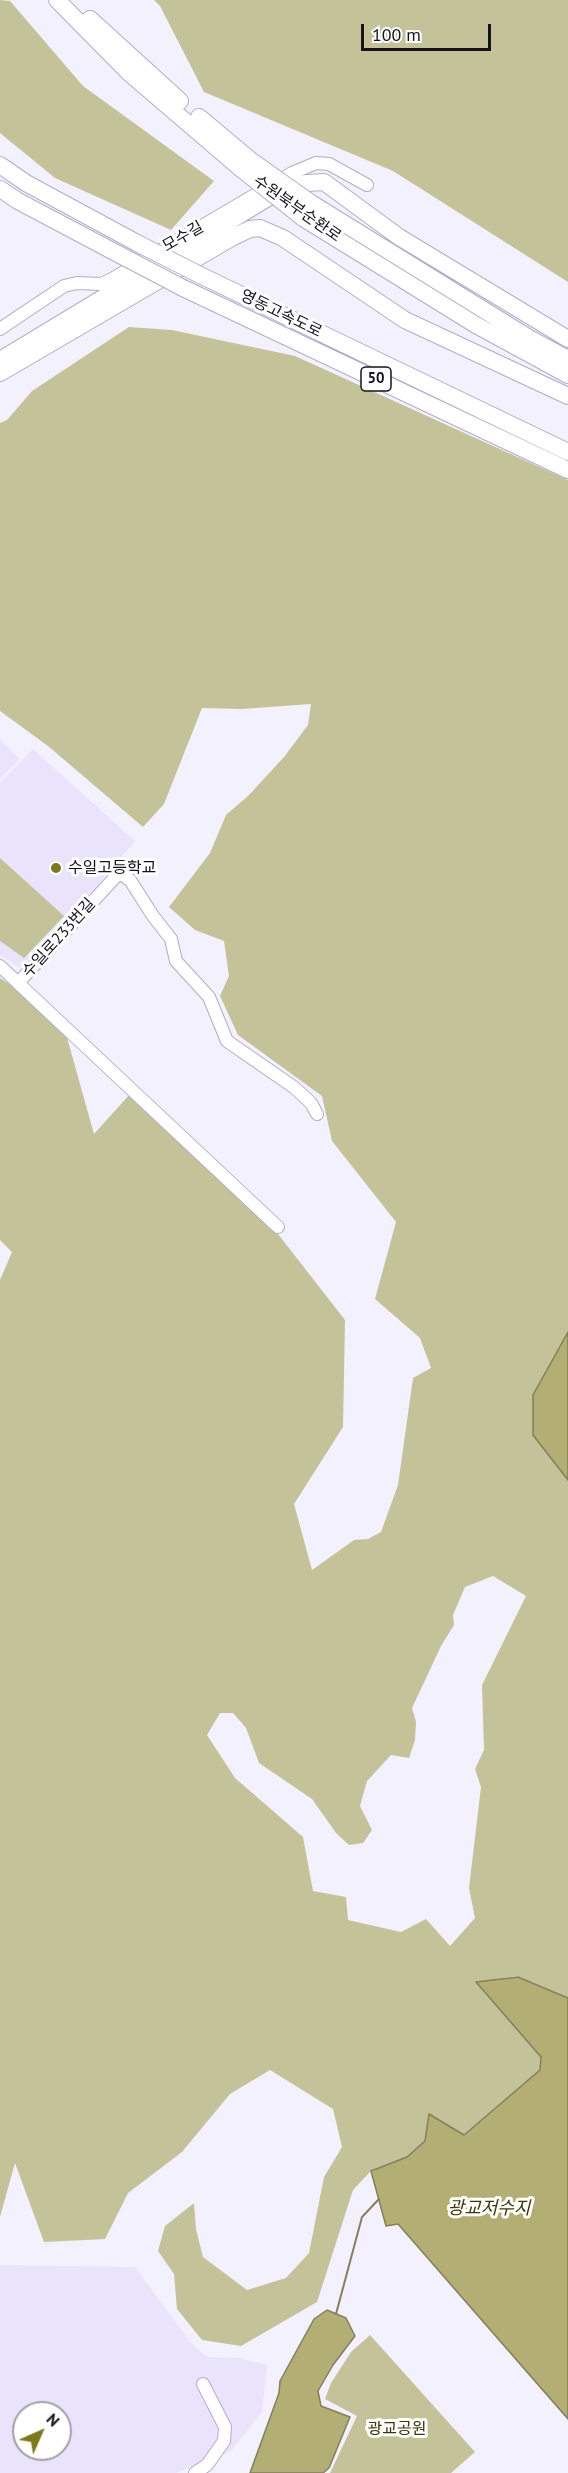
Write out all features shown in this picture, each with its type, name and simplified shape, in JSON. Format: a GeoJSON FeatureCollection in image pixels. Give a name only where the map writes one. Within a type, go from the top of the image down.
{"type":"FeatureCollection","features":[{"type":"Feature","properties":{"kind":"highway","name":"수원북부순환로"},"geometry":{"type":"LineString","coordinates":[[57,0],[129,73],[244,164],[307,210],[476,325],[568,375]]}},
{"type":"Feature","properties":{"kind":"highway","name":"수원북부순환로"},"geometry":{"type":"LineString","coordinates":[[71,0],[244,164]]}},
{"type":"Feature","properties":{"kind":"highway","name":"영동고속도로"},"geometry":{"type":"LineString","coordinates":[[0,165],[26,183],[200,275],[568,452]]}},
{"type":"Feature","properties":{"kind":"highway"},"geometry":{"type":"LineString","coordinates":[[0,360],[280,190],[292,184],[324,182],[399,237],[568,339]]}},
{"type":"Feature","properties":{"kind":"highway","name":"영동고속도로"},"geometry":{"type":"LineString","coordinates":[[0,189],[183,288],[568,470]]}},
{"type":"Feature","properties":{"kind":"highway","name":"수원북부순환로"},"geometry":{"type":"LineString","coordinates":[[307,210],[568,359]]}},
{"type":"Feature","properties":{"kind":"highway"},"geometry":{"type":"LineString","coordinates":[[0,373],[233,237],[260,228],[283,238],[373,300],[421,328],[568,396]]}},
{"type":"Feature","properties":{"kind":"street","name":"모수길"},"geometry":{"type":"LineString","coordinates":[[0,329],[64,286],[77,283],[101,284],[112,279],[300,170],[316,163],[329,164],[367,185]]}},
{"type":"Feature","properties":{"kind":"street","name":"수일로233번길"},"geometry":{"type":"LineString","coordinates":[[0,966],[18,983],[119,873],[130,880],[171,939],[176,961],[209,997],[227,1041],[295,1088],[311,1102],[317,1114]]}},
{"type":"Feature","properties":{"kind":"street"},"geometry":{"type":"LineString","coordinates":[[18,983],[278,1227]]}},
{"type":"Feature","properties":{"kind":"street"},"geometry":{"type":"LineString","coordinates":[[195,2473],[207,2465],[224,2441],[225,2427],[203,2384]]}},
{"type":"Feature","properties":{"kind":"shaded area"},"geometry":{"type":"Polygon","coordinates":[[[0,739],[20,759],[0,779],[0,739]]]}},
{"type":"Feature","properties":{"kind":"shaded area","name":"수일고등학교"},"geometry":{"type":"Polygon","coordinates":[[[33,749],[135,841],[90,894],[20,968],[0,955],[0,783],[33,749]]]}},
{"type":"Feature","properties":{"kind":"shaded area"},"geometry":{"type":"Polygon","coordinates":[[[0,2265],[135,2267],[191,2343],[207,2357],[239,2358],[267,2365],[262,2412],[231,2451],[176,2473],[0,2473],[0,2265]]]}},
{"type":"Feature","properties":{"kind":"green space"},"geometry":{"type":"Polygon","coordinates":[[[0,0],[10,1],[83,86],[214,181],[171,230],[55,178],[0,133],[0,0]]]}},
{"type":"Feature","properties":{"kind":"green space"},"geometry":{"type":"Polygon","coordinates":[[[154,0],[568,0],[568,282],[393,171],[204,92],[160,6],[154,0]]]}},
{"type":"Feature","properties":{"kind":"green space"},"geometry":{"type":"Polygon","coordinates":[[[129,327],[172,330],[295,356],[568,480],[568,1332],[533,1395],[533,1435],[568,1480],[568,1998],[517,1976],[476,1982],[541,2057],[540,2070],[463,2135],[429,2115],[426,2141],[407,2157],[371,2171],[353,2190],[317,2302],[241,2346],[202,2340],[177,2309],[174,2274],[158,2251],[165,2226],[194,2203],[196,2229],[203,2257],[247,2290],[286,2278],[309,2253],[324,2177],[342,2147],[333,2109],[270,2070],[230,2094],[182,2152],[128,2193],[105,2239],[44,2242],[15,2163],[0,2217],[0,1280],[12,1252],[0,1240],[0,978],[24,994],[66,1034],[94,1134],[130,1094],[271,1225],[345,1320],[343,1427],[294,1504],[312,1570],[354,1540],[368,1539],[381,1532],[398,1485],[413,1378],[431,1368],[420,1338],[375,1299],[396,1222],[332,1141],[322,1096],[238,1035],[220,996],[229,976],[224,941],[195,930],[169,907],[210,853],[226,815],[249,795],[284,757],[308,725],[311,704],[242,709],[202,708],[164,804],[143,827],[48,746],[0,711],[0,423],[7,420],[32,391],[129,327]],[[493,1576],[465,1587],[453,1615],[454,1625],[441,1646],[412,1708],[416,1722],[415,1740],[409,1758],[391,1755],[367,1781],[360,1806],[372,1830],[363,1843],[349,1845],[336,1833],[312,1799],[259,1763],[246,1728],[233,1713],[220,1713],[207,1735],[235,1778],[303,1837],[313,1891],[346,1897],[348,1920],[401,1932],[426,1919],[450,1946],[475,1918],[469,1888],[481,1787],[475,1769],[484,1750],[482,1685],[526,1596],[493,1576]]]}},
{"type":"Feature","properties":{"kind":"green space"},"geometry":{"type":"Polygon","coordinates":[[[0,858],[64,916],[24,958],[0,941],[0,858]]]}},
{"type":"Feature","properties":{"kind":"green space","name":"광교공원"},"geometry":{"type":"Polygon","coordinates":[[[370,2335],[475,2452],[451,2473],[330,2473],[357,2416],[325,2399],[331,2383],[351,2352],[370,2335]]]}},
{"type":"Feature","properties":{"kind":"water"},"geometry":{"type":"Polygon","coordinates":[[[568,1332],[568,1480],[533,1435],[533,1395],[568,1332]]]}},
{"type":"Feature","properties":{"kind":"water","name":"광교저수지"},"geometry":{"type":"Polygon","coordinates":[[[518,1977],[568,1998],[568,2419],[398,2224],[386,2226],[371,2171],[407,2157],[425,2141],[429,2114],[464,2135],[540,2070],[541,2057],[476,1982],[518,1977]]]}},
{"type":"Feature","properties":{"kind":"water"},"geometry":{"type":"Polygon","coordinates":[[[327,2310],[346,2318],[355,2336],[333,2365],[318,2391],[321,2406],[350,2417],[329,2468],[323,2473],[250,2473],[279,2393],[280,2381],[314,2319],[327,2310]]]}},
{"type":"Feature","properties":{"kind":"waterway"},"geometry":{"type":"LineString","coordinates":[[336,2314],[362,2217],[379,2199]]}},
{"type":"Feature","properties":{"kind":"place","name":"수일고등학교"},"geometry":{"type":"Point","coordinates":[56,868]}}]}
